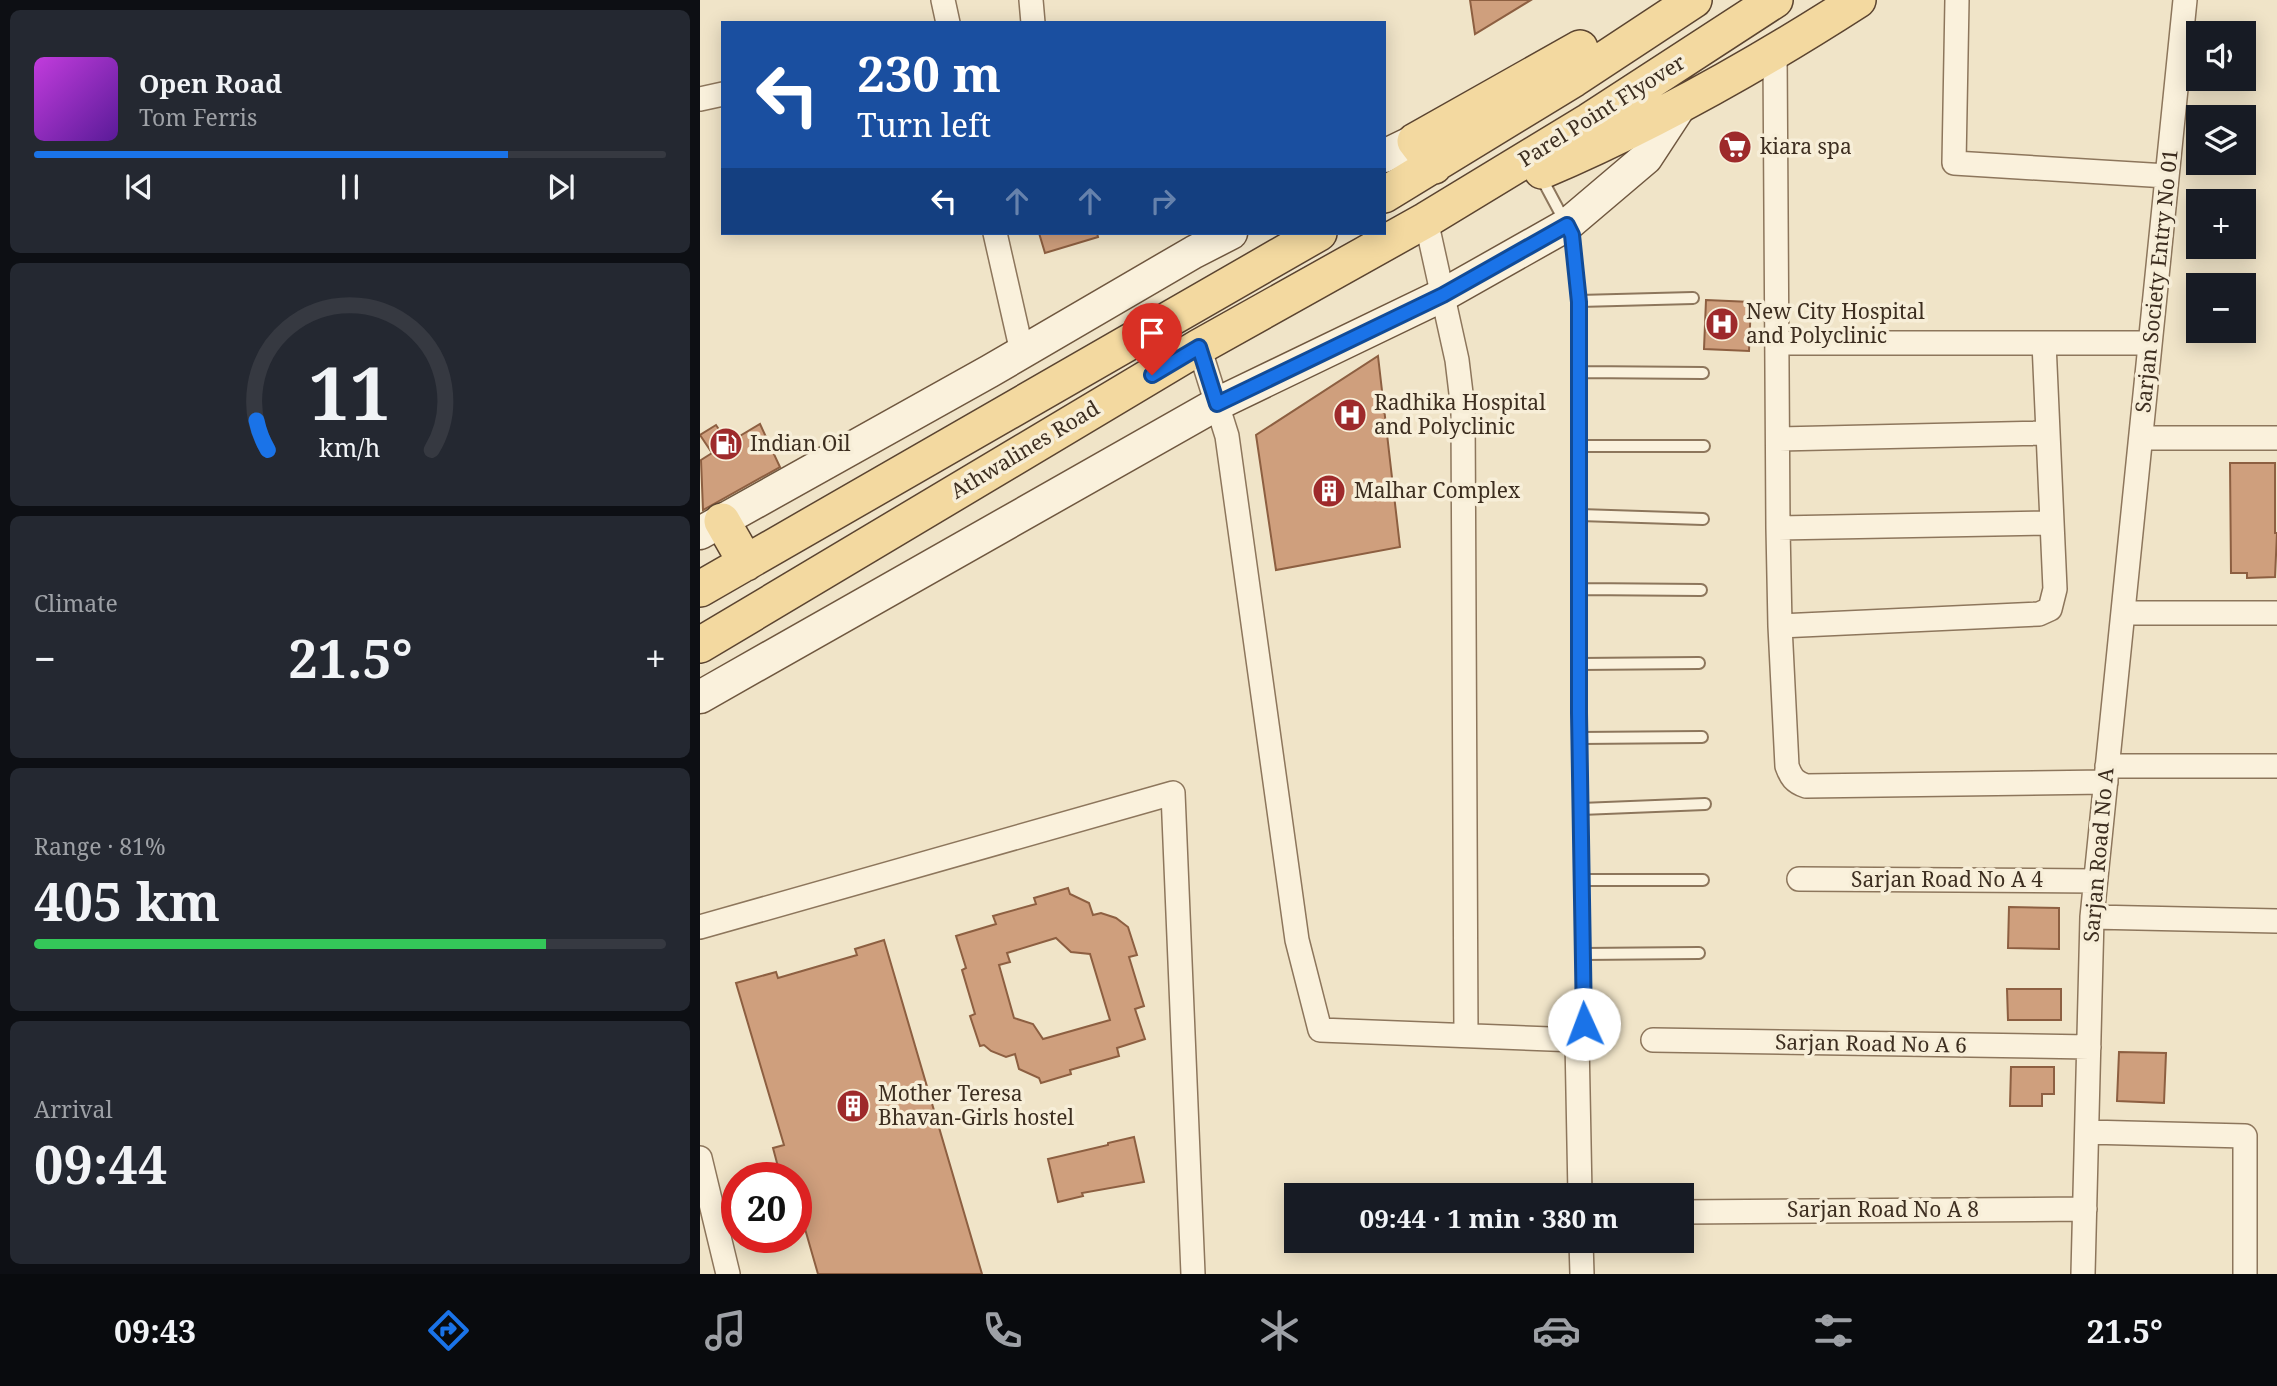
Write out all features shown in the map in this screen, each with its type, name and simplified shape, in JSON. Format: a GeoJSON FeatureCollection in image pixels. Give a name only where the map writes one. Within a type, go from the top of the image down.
{"type":"FeatureCollection","features":[{"type":"Feature","properties":{"kind":"main road"},"geometry":{"type":"LineString","coordinates":[[1386,193],[1425,154],[1574,52],[1656,0]]}},
{"type":"Feature","properties":{"kind":"main road","name":"Parel Point Flyover"},"geometry":{"type":"LineString","coordinates":[[1425,154],[1574,79],[1694,0]]}},
{"type":"Feature","properties":{"kind":"main road","name":"Parel Point Flyover"},"geometry":{"type":"LineString","coordinates":[[1426,220],[1589,121],[1775,0]]}},
{"type":"Feature","properties":{"kind":"main road"},"geometry":{"type":"LineString","coordinates":[[1426,220],[1608,143],[1775,53],[1858,0]]}},
{"type":"Feature","properties":{"kind":"main road","name":"Athwalines Road"},"geometry":{"type":"LineString","coordinates":[[700,645],[1199,347],[1426,220]]}},
{"type":"Feature","properties":{"kind":"main road","name":"Athwalines Road"},"geometry":{"type":"LineString","coordinates":[[700,589],[1316,235]]}},
{"type":"Feature","properties":{"kind":"main road"},"geometry":{"type":"LineString","coordinates":[[711,527],[746,563]]}},
{"type":"Feature","properties":{"kind":"street"},"geometry":{"type":"LineString","coordinates":[[943,0],[948,21]]}},
{"type":"Feature","properties":{"kind":"street"},"geometry":{"type":"LineString","coordinates":[[1031,0],[1033,21]]}},
{"type":"Feature","properties":{"kind":"street"},"geometry":{"type":"LineString","coordinates":[[1957,0],[1954,163],[2167,176]]}},
{"type":"Feature","properties":{"kind":"street","name":"Sarjan Society Entry No 01"},"geometry":{"type":"LineString","coordinates":[[2141,438],[2185,0]]}},
{"type":"Feature","properties":{"kind":"street"},"geometry":{"type":"LineString","coordinates":[[1775,53],[1780,626],[1787,766],[1790,777],[1806,786],[2277,766]]}},
{"type":"Feature","properties":{"kind":"street"},"geometry":{"type":"LineString","coordinates":[[700,99],[721,94]]}},
{"type":"Feature","properties":{"kind":"street"},"geometry":{"type":"LineString","coordinates":[[700,697],[1217,404],[1443,295],[1567,225],[1646,158],[1682,103]]}},
{"type":"Feature","properties":{"kind":"street"},"geometry":{"type":"LineString","coordinates":[[1386,156],[1425,154]]}},
{"type":"Feature","properties":{"kind":"street"},"geometry":{"type":"LineString","coordinates":[[1426,220],[1457,360],[1463,410],[1466,1035]]}},
{"type":"Feature","properties":{"kind":"street"},"geometry":{"type":"LineString","coordinates":[[995,235],[1022,352]]}},
{"type":"Feature","properties":{"kind":"street"},"geometry":{"type":"LineString","coordinates":[[711,527],[1022,352],[1191,242],[1222,235]]}},
{"type":"Feature","properties":{"kind":"street"},"geometry":{"type":"LineString","coordinates":[[1778,343],[2150,343]]}},
{"type":"Feature","properties":{"kind":"street"},"geometry":{"type":"LineString","coordinates":[[1780,626],[2039,614],[2050,609],[2054,596],[2044,343]]}},
{"type":"Feature","properties":{"kind":"street"},"geometry":{"type":"LineString","coordinates":[[1199,347],[1227,436],[1297,940],[1320,1030],[1577,1040],[1580,1183]]}},
{"type":"Feature","properties":{"kind":"street"},"geometry":{"type":"LineString","coordinates":[[1779,439],[2047,433]]}},
{"type":"Feature","properties":{"kind":"street"},"geometry":{"type":"LineString","coordinates":[[2141,438],[2277,438]]}},
{"type":"Feature","properties":{"kind":"street","name":"Sarjan Road No A"},"geometry":{"type":"LineString","coordinates":[[2083,1274],[2092,917],[2141,438]]}},
{"type":"Feature","properties":{"kind":"street"},"geometry":{"type":"LineString","coordinates":[[1778,528],[2052,523]]}},
{"type":"Feature","properties":{"kind":"street"},"geometry":{"type":"LineString","coordinates":[[2123,613],[2277,612]]}},
{"type":"Feature","properties":{"kind":"street"},"geometry":{"type":"LineString","coordinates":[[700,927],[1173,793],[1193,1274]]}},
{"type":"Feature","properties":{"kind":"street","name":"Sarjan Road No A 4"},"geometry":{"type":"LineString","coordinates":[[1799,879],[2095,881]]}},
{"type":"Feature","properties":{"kind":"street"},"geometry":{"type":"LineString","coordinates":[[2092,917],[2277,921]]}},
{"type":"Feature","properties":{"kind":"street","name":"Sarjan Road No A 6"},"geometry":{"type":"LineString","coordinates":[[1653,1040],[2089,1047]]}},
{"type":"Feature","properties":{"kind":"street"},"geometry":{"type":"LineString","coordinates":[[2087,1132],[2245,1136],[2245,1274]]}},
{"type":"Feature","properties":{"kind":"street"},"geometry":{"type":"LineString","coordinates":[[700,1158],[728,1274]]}},
{"type":"Feature","properties":{"kind":"street","name":"Sarjan Road No A 8"},"geometry":{"type":"LineString","coordinates":[[1694,1212],[2085,1209]]}},
{"type":"Feature","properties":{"kind":"street"},"geometry":{"type":"LineString","coordinates":[[1582,1253],[1583,1274]]}},
{"type":"Feature","properties":{"kind":"lane"},"geometry":{"type":"LineString","coordinates":[[1539,172],[1572,235],[1579,302],[1579,738],[1584,1024]]}},
{"type":"Feature","properties":{"kind":"lane"},"geometry":{"type":"LineString","coordinates":[[1579,302],[1693,298]]}},
{"type":"Feature","properties":{"kind":"lane"},"geometry":{"type":"LineString","coordinates":[[1580,372],[1703,373]]}},
{"type":"Feature","properties":{"kind":"lane"},"geometry":{"type":"LineString","coordinates":[[1580,446],[1704,446]]}},
{"type":"Feature","properties":{"kind":"lane"},"geometry":{"type":"LineString","coordinates":[[1580,515],[1703,519]]}},
{"type":"Feature","properties":{"kind":"lane"},"geometry":{"type":"LineString","coordinates":[[1580,589],[1701,590]]}},
{"type":"Feature","properties":{"kind":"lane"},"geometry":{"type":"LineString","coordinates":[[1579,664],[1699,663]]}},
{"type":"Feature","properties":{"kind":"lane"},"geometry":{"type":"LineString","coordinates":[[1579,738],[1702,737]]}},
{"type":"Feature","properties":{"kind":"lane"},"geometry":{"type":"LineString","coordinates":[[1581,808],[1705,804]]}},
{"type":"Feature","properties":{"kind":"lane"},"geometry":{"type":"LineString","coordinates":[[1581,880],[1703,880]]}},
{"type":"Feature","properties":{"kind":"lane"},"geometry":{"type":"LineString","coordinates":[[1582,954],[1699,953]]}},
{"type":"Feature","properties":{"kind":"building"},"geometry":{"type":"Polygon","coordinates":[[[1470,0],[1531,0],[1475,34],[1470,0]]]}},
{"type":"Feature","properties":{"kind":"building"},"geometry":{"type":"Polygon","coordinates":[[[1040,235],[1098,235],[1098,237],[1045,253],[1040,235]]]}},
{"type":"Feature","properties":{"kind":"building"},"geometry":{"type":"Polygon","coordinates":[[[1706,300],[1751,302],[1749,351],[1704,349],[1706,300]]]}},
{"type":"Feature","properties":{"kind":"building","name":"Malhar Complex"},"geometry":{"type":"Polygon","coordinates":[[[1378,356],[1400,547],[1276,570],[1256,435],[1378,356]]]}},
{"type":"Feature","properties":{"kind":"building"},"geometry":{"type":"Polygon","coordinates":[[[760,424],[780,467],[703,510],[701,460],[712,453],[700,435],[716,425],[728,443],[760,424]]]}},
{"type":"Feature","properties":{"kind":"building"},"geometry":{"type":"Polygon","coordinates":[[[2230,463],[2275,463],[2275,577],[2247,578],[2247,573],[2231,573],[2230,463]]]}},
{"type":"Feature","properties":{"kind":"building"},"geometry":{"type":"Polygon","coordinates":[[[1068,888],[1070,894],[1089,903],[1093,915],[1101,913],[1116,918],[1128,927],[1137,955],[1129,957],[1144,1006],[1135,1009],[1145,1039],[1117,1048],[1119,1056],[1070,1070],[1071,1074],[1041,1083],[1039,1078],[1019,1069],[1015,1054],[1006,1057],[984,1045],[980,1046],[970,1016],[975,1014],[962,970],[966,968],[956,936],[996,924],[993,916],[1036,904],[1034,898],[1068,888]],[[1056,938],[1007,953],[1010,962],[999,965],[1014,1018],[1033,1024],[1043,1039],[1110,1020],[1090,954],[1071,952],[1056,938]]]}},
{"type":"Feature","properties":{"kind":"building"},"geometry":{"type":"Polygon","coordinates":[[[2009,907],[2059,908],[2059,949],[2008,948],[2009,907]]]}},
{"type":"Feature","properties":{"kind":"building","name":"Mother Teresa Bhavan-Girls hostel"},"geometry":{"type":"Polygon","coordinates":[[[884,940],[982,1274],[818,1274],[812,1253],[812,1162],[777,1162],[773,1148],[784,1145],[736,983],[776,972],[778,978],[857,955],[855,949],[884,940]]]}},
{"type":"Feature","properties":{"kind":"building"},"geometry":{"type":"Polygon","coordinates":[[[2007,989],[2061,989],[2061,1020],[2008,1020],[2007,989]]]}},
{"type":"Feature","properties":{"kind":"building"},"geometry":{"type":"Polygon","coordinates":[[[2119,1052],[2166,1053],[2164,1103],[2117,1101],[2119,1052]]]}},
{"type":"Feature","properties":{"kind":"building"},"geometry":{"type":"Polygon","coordinates":[[[2011,1067],[2054,1067],[2054,1094],[2042,1094],[2042,1106],[2010,1106],[2011,1067]]]}},
{"type":"Feature","properties":{"kind":"building"},"geometry":{"type":"Polygon","coordinates":[[[1134,1137],[1144,1182],[1082,1193],[1083,1196],[1058,1202],[1048,1159],[1134,1137]]]}},
{"type":"Feature","properties":{"kind":"place","name":"kiara spa"},"geometry":{"type":"Point","coordinates":[1735,147]}},
{"type":"Feature","properties":{"kind":"place","name":"New City Hospital and Polyclinic"},"geometry":{"type":"Point","coordinates":[1722,324]}},
{"type":"Feature","properties":{"kind":"place","name":"Radhika Hospital and Polyclinic"},"geometry":{"type":"Point","coordinates":[1350,415]}},
{"type":"Feature","properties":{"kind":"place","name":"Indian Oil"},"geometry":{"type":"Point","coordinates":[726,444]}},
{"type":"Feature","properties":{"kind":"place","name":"Malhar Complex"},"geometry":{"type":"Point","coordinates":[1329,491]}},
{"type":"Feature","properties":{"kind":"place","name":"Mother Teresa Bhavan-Girls hostel"},"geometry":{"type":"Point","coordinates":[853,1106]}},
{"type":"Feature","properties":{"kind":"route"},"geometry":{"type":"LineString","coordinates":[[1152,375],[1199,347],[1217,404],[1443,295],[1567,225],[1572,235],[1579,302],[1579,713],[1584,1024]]}}]}
